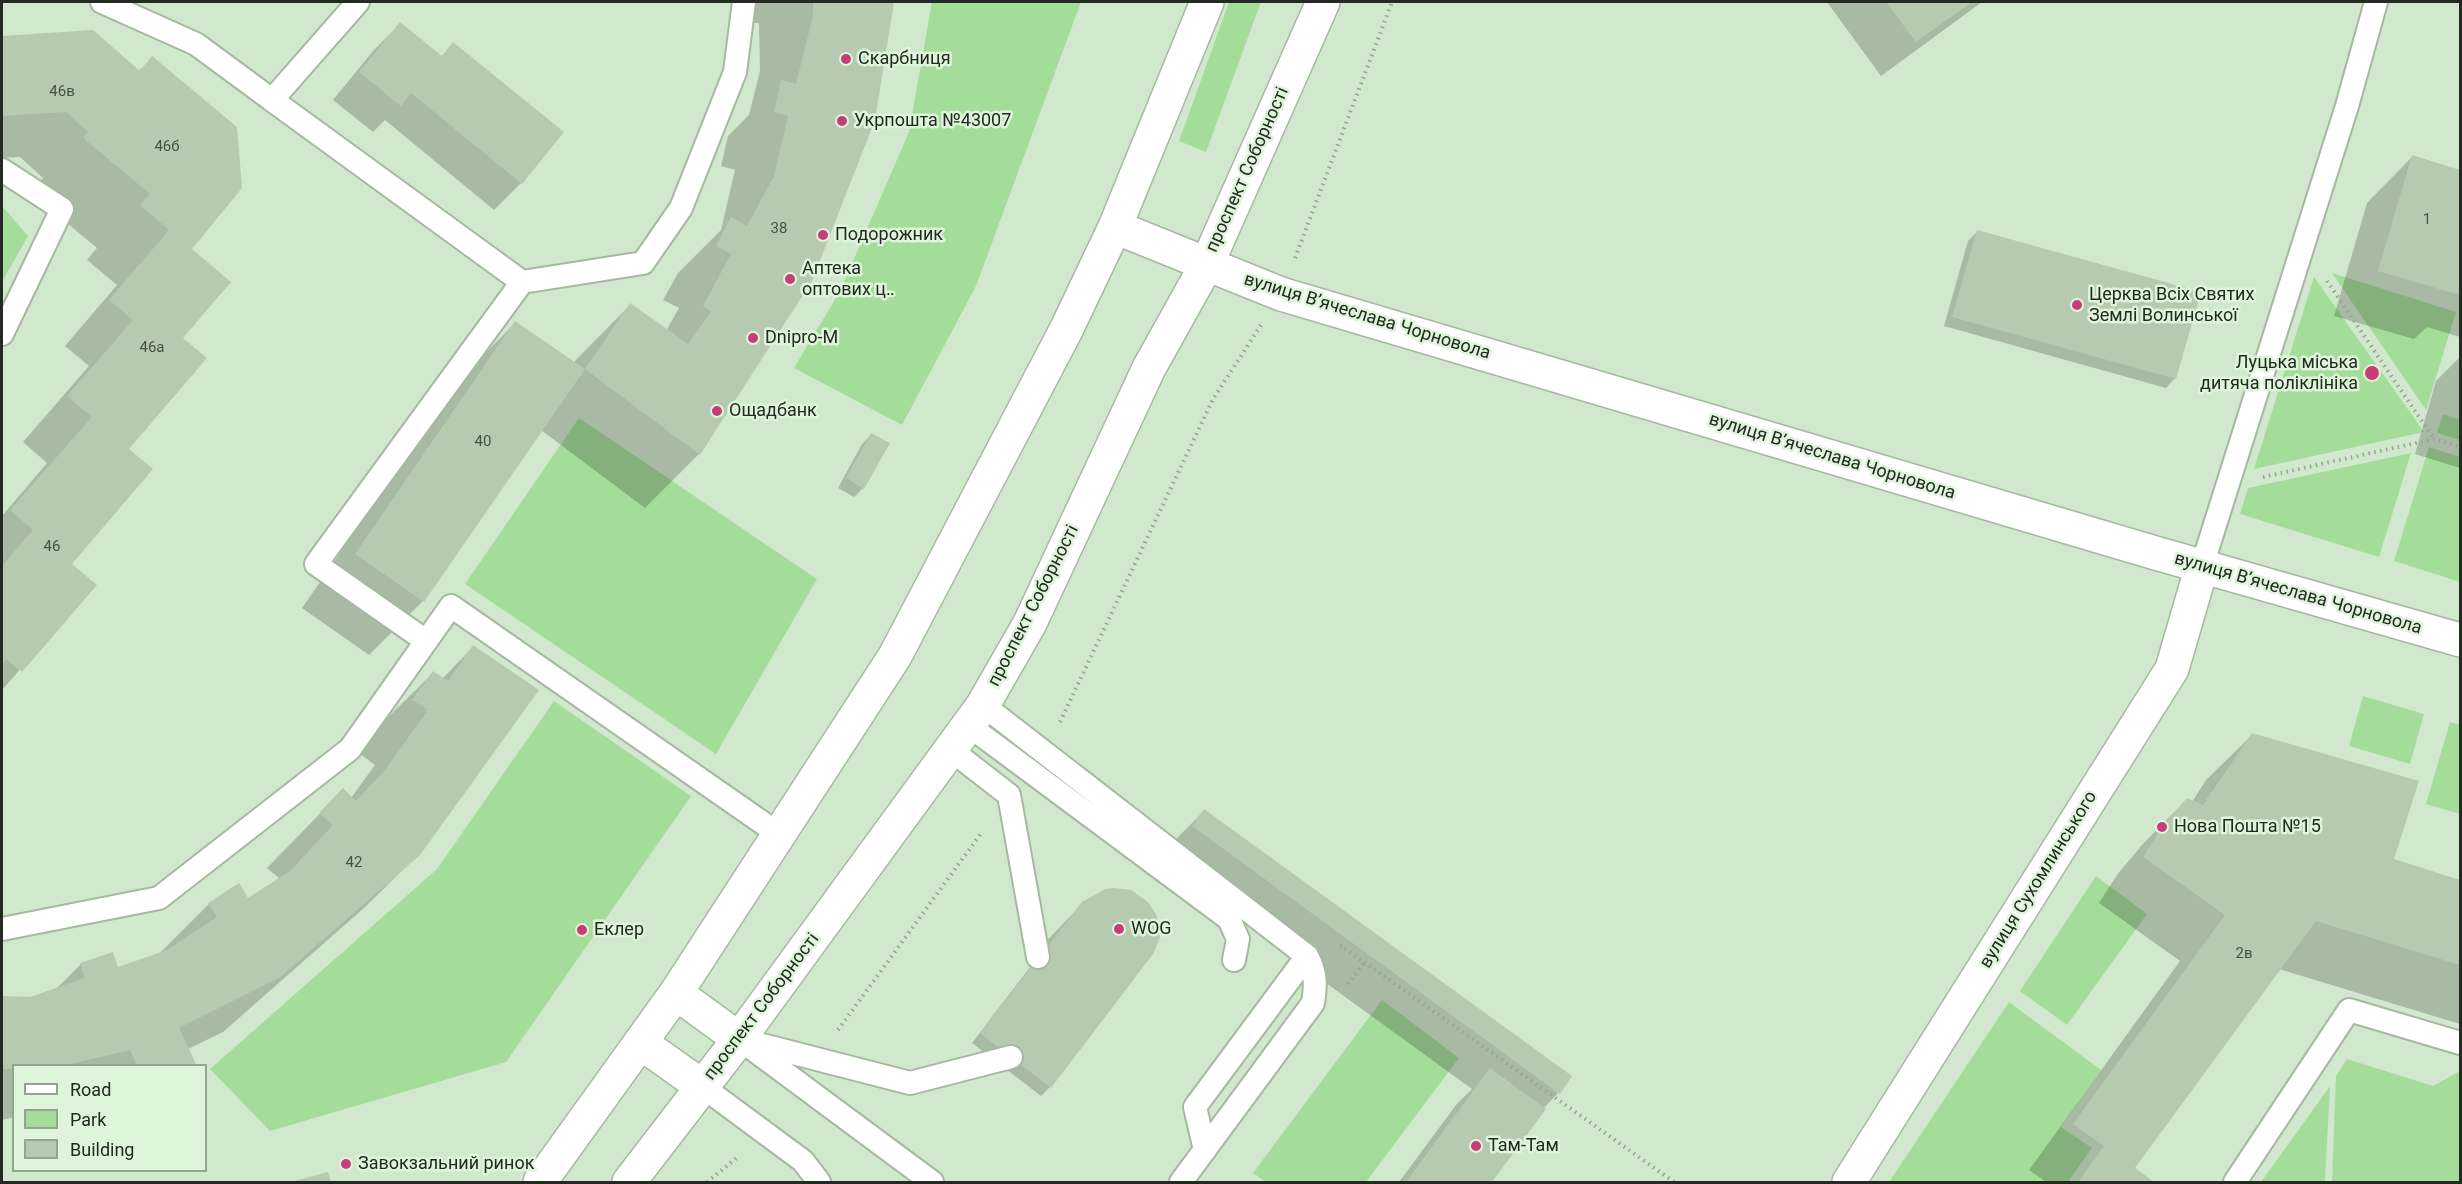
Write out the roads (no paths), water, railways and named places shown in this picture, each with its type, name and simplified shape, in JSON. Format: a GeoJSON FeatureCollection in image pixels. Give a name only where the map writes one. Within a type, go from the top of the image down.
{"type":"FeatureCollection","features":[{"type":"Feature","properties":{"kind":"main road"},"geometry":{"type":"LineString","coordinates":[[540,1182],[676,993],[895,656],[1066,330],[1115,227],[1208,2]]}},
{"type":"Feature","properties":{"kind":"main road","name":"проспект Соборності"},"geometry":{"type":"LineString","coordinates":[[629,1182],[739,1040],[968,727],[1030,623],[1149,368],[1207,264],[1323,2]]}},
{"type":"Feature","properties":{"kind":"main road","name":"вулиця Вʼячеслава Чорновола"},"geometry":{"type":"LineString","coordinates":[[1115,227],[1281,294],[2460,640]]}},
{"type":"Feature","properties":{"kind":"main road","name":"вулиця Сухомлинського"},"geometry":{"type":"LineString","coordinates":[[1849,1182],[2172,669],[2202,566]]}},
{"type":"Feature","properties":{"kind":"main road"},"geometry":{"type":"LineString","coordinates":[[676,993],[739,1040]]}},
{"type":"Feature","properties":{"kind":"main road"},"geometry":{"type":"LineString","coordinates":[[641,1043],[703,1087]]}},
{"type":"Feature","properties":{"kind":"lane"},"geometry":{"type":"LineString","coordinates":[[102,2],[196,44],[522,282]]}},
{"type":"Feature","properties":{"kind":"lane"},"geometry":{"type":"LineString","coordinates":[[272,100],[358,2]]}},
{"type":"Feature","properties":{"kind":"lane"},"geometry":{"type":"LineString","coordinates":[[426,641],[316,564],[522,282],[643,263],[681,208],[735,72],[744,2]]}},
{"type":"Feature","properties":{"kind":"lane"},"geometry":{"type":"LineString","coordinates":[[2202,566],[2347,106],[2376,2]]}},
{"type":"Feature","properties":{"kind":"lane"},"geometry":{"type":"LineString","coordinates":[[2,170],[62,209],[2,334]]}},
{"type":"Feature","properties":{"kind":"lane"},"geometry":{"type":"LineString","coordinates":[[2,929],[159,897],[350,749],[451,606],[780,835]]}},
{"type":"Feature","properties":{"kind":"lane"},"geometry":{"type":"LineString","coordinates":[[968,727],[1042,750],[1307,956],[1317,982],[1313,1004],[1181,1182]]}},
{"type":"Feature","properties":{"kind":"lane"},"geometry":{"type":"LineString","coordinates":[[968,727],[1009,795],[1038,957]]}},
{"type":"Feature","properties":{"kind":"lane"},"geometry":{"type":"LineString","coordinates":[[968,727],[1229,919],[1238,939],[1234,960]]}},
{"type":"Feature","properties":{"kind":"lane"},"geometry":{"type":"LineString","coordinates":[[1205,1150],[1195,1107],[1307,956]]}},
{"type":"Feature","properties":{"kind":"lane"},"geometry":{"type":"LineString","coordinates":[[2235,1182],[2349,1010],[2460,1043]]}},
{"type":"Feature","properties":{"kind":"lane"},"geometry":{"type":"LineString","coordinates":[[739,1040],[910,1083],[1011,1057]]}},
{"type":"Feature","properties":{"kind":"lane"},"geometry":{"type":"LineString","coordinates":[[739,1040],[932,1182]]}},
{"type":"Feature","properties":{"kind":"lane"},"geometry":{"type":"LineString","coordinates":[[703,1087],[803,1161],[819,1182]]}},
{"type":"Feature","properties":{"kind":"place","name":"Скарбниця"},"geometry":{"type":"Point","coordinates":[846,59]}},
{"type":"Feature","properties":{"kind":"place","name":"Укрпошта №43007"},"geometry":{"type":"Point","coordinates":[842,121]}},
{"type":"Feature","properties":{"kind":"place","name":"Подорожник"},"geometry":{"type":"Point","coordinates":[823,235]}},
{"type":"Feature","properties":{"kind":"place","name":"Аптека оптових ц‥"},"geometry":{"type":"Point","coordinates":[790,279]}},
{"type":"Feature","properties":{"kind":"place","name":"Церква Всіх Святих Землі Волинської"},"geometry":{"type":"Point","coordinates":[2077,305]}},
{"type":"Feature","properties":{"kind":"place","name":"Dnipro-M"},"geometry":{"type":"Point","coordinates":[753,338]}},
{"type":"Feature","properties":{"kind":"place","name":"Луцька міська дитяча поліклініка"},"geometry":{"type":"Point","coordinates":[2372,373]}},
{"type":"Feature","properties":{"kind":"place","name":"Ощадбанк"},"geometry":{"type":"Point","coordinates":[717,411]}},
{"type":"Feature","properties":{"kind":"place","name":"Нова Пошта №15"},"geometry":{"type":"Point","coordinates":[2162,827]}},
{"type":"Feature","properties":{"kind":"place","name":"WOG"},"geometry":{"type":"Point","coordinates":[1119,929]}},
{"type":"Feature","properties":{"kind":"place","name":"Еклер"},"geometry":{"type":"Point","coordinates":[582,930]}},
{"type":"Feature","properties":{"kind":"place","name":"Там-Там"},"geometry":{"type":"Point","coordinates":[1476,1146]}},
{"type":"Feature","properties":{"kind":"place","name":"Завокзальний ринок"},"geometry":{"type":"Point","coordinates":[346,1164]}}]}
